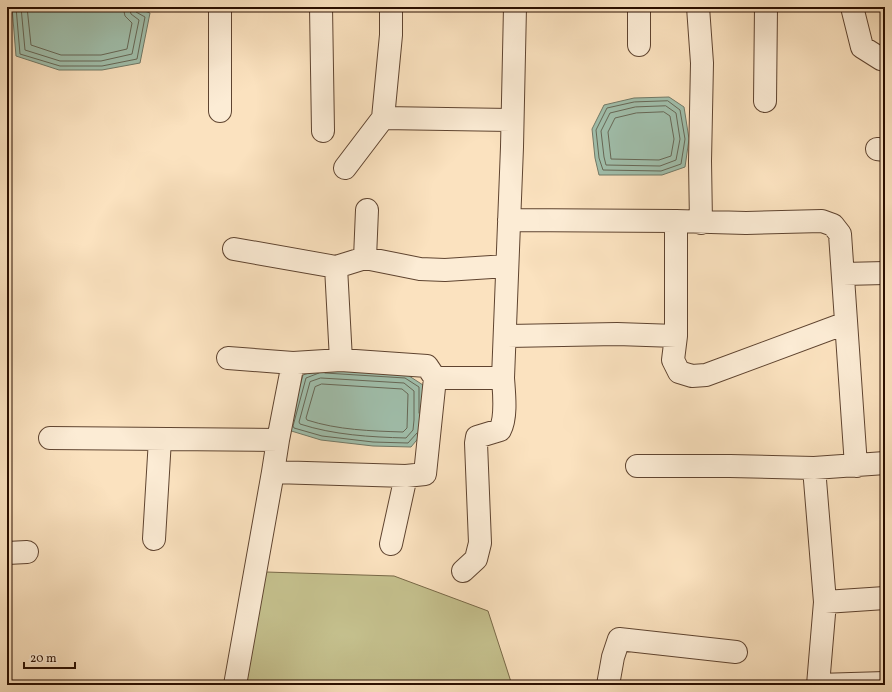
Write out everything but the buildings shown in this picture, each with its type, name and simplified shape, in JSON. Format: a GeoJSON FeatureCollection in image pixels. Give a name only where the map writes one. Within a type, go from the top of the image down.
{"type":"FeatureCollection","features":[{"type":"Feature","properties":{"kind":"street"},"geometry":{"type":"LineString","coordinates":[[220,7],[220,111]]}},
{"type":"Feature","properties":{"kind":"street"},"geometry":{"type":"LineString","coordinates":[[321,7],[323,131]]}},
{"type":"Feature","properties":{"kind":"street"},"geometry":{"type":"LineString","coordinates":[[345,168],[383,118],[391,35],[391,7]]}},
{"type":"Feature","properties":{"kind":"street"},"geometry":{"type":"LineString","coordinates":[[463,571],[476,559],[480,543],[477,437],[500,430],[503,424],[503,378],[515,7]]}},
{"type":"Feature","properties":{"kind":"street"},"geometry":{"type":"LineString","coordinates":[[639,7],[639,45]]}},
{"type":"Feature","properties":{"kind":"street"},"geometry":{"type":"LineString","coordinates":[[698,7],[702,63],[701,223]]}},
{"type":"Feature","properties":{"kind":"street"},"geometry":{"type":"LineString","coordinates":[[765,101],[766,7]]}},
{"type":"Feature","properties":{"kind":"street"},"geometry":{"type":"LineString","coordinates":[[852,7],[862,46],[881,59],[885,60]]}},
{"type":"Feature","properties":{"kind":"street"},"geometry":{"type":"LineString","coordinates":[[383,118],[512,120]]}},
{"type":"Feature","properties":{"kind":"street"},"geometry":{"type":"LineString","coordinates":[[365,258],[367,210]]}},
{"type":"Feature","properties":{"kind":"street"},"geometry":{"type":"LineString","coordinates":[[509,220],[676,221],[701,223],[822,221],[833,225],[840,234],[856,466]]}},
{"type":"Feature","properties":{"kind":"street"},"geometry":{"type":"LineString","coordinates":[[676,221],[676,336],[673,360],[679,372],[692,376],[706,375],[846,323]]}},
{"type":"Feature","properties":{"kind":"street"},"geometry":{"type":"LineString","coordinates":[[234,249],[336,267],[365,258],[420,269],[445,270],[507,266]]}},
{"type":"Feature","properties":{"kind":"street"},"geometry":{"type":"LineString","coordinates":[[336,267],[341,360]]}},
{"type":"Feature","properties":{"kind":"street"},"geometry":{"type":"LineString","coordinates":[[843,274],[885,273]]}},
{"type":"Feature","properties":{"kind":"street"},"geometry":{"type":"LineString","coordinates":[[505,336],[617,334],[676,336]]}},
{"type":"Feature","properties":{"kind":"street"},"geometry":{"type":"LineString","coordinates":[[228,358],[293,362],[341,360],[427,366],[435,378],[425,474],[406,476],[273,472]]}},
{"type":"Feature","properties":{"kind":"street"},"geometry":{"type":"LineString","coordinates":[[235,685],[293,362]]}},
{"type":"Feature","properties":{"kind":"street"},"geometry":{"type":"LineString","coordinates":[[435,378],[503,378]]}},
{"type":"Feature","properties":{"kind":"street"},"geometry":{"type":"LineString","coordinates":[[50,438],[278,440]]}},
{"type":"Feature","properties":{"kind":"street"},"geometry":{"type":"LineString","coordinates":[[154,539],[160,439]]}},
{"type":"Feature","properties":{"kind":"street"},"geometry":{"type":"LineString","coordinates":[[637,466],[814,468],[885,464]]}},
{"type":"Feature","properties":{"kind":"street"},"geometry":{"type":"LineString","coordinates":[[814,468],[825,602],[818,685],[885,683]]}},
{"type":"Feature","properties":{"kind":"street"},"geometry":{"type":"LineString","coordinates":[[391,544],[406,476]]}},
{"type":"Feature","properties":{"kind":"street"},"geometry":{"type":"LineString","coordinates":[[825,602],[885,598]]}},
{"type":"Feature","properties":{"kind":"street"},"geometry":{"type":"LineString","coordinates":[[608,685],[613,657],[619,639],[736,652]]}},
{"type":"Feature","properties":{"kind":"shaded area"},"geometry":{"type":"Polygon","coordinates":[[[266,572],[394,576],[488,611],[512,685],[242,685],[266,572]]]}},
{"type":"Feature","properties":{"kind":"water"},"geometry":{"type":"Polygon","coordinates":[[[12,7],[134,7],[150,13],[140,63],[102,70],[59,70],[16,56],[12,7]]]}},
{"type":"Feature","properties":{"kind":"water"},"geometry":{"type":"Polygon","coordinates":[[[669,97],[684,107],[689,139],[685,167],[662,175],[599,175],[595,158],[592,129],[604,105],[634,98],[669,97]]]}},
{"type":"Feature","properties":{"kind":"water"},"geometry":{"type":"Polygon","coordinates":[[[320,369],[406,374],[423,385],[421,435],[411,447],[373,446],[321,440],[288,430],[303,375],[320,369]]]}}]}
